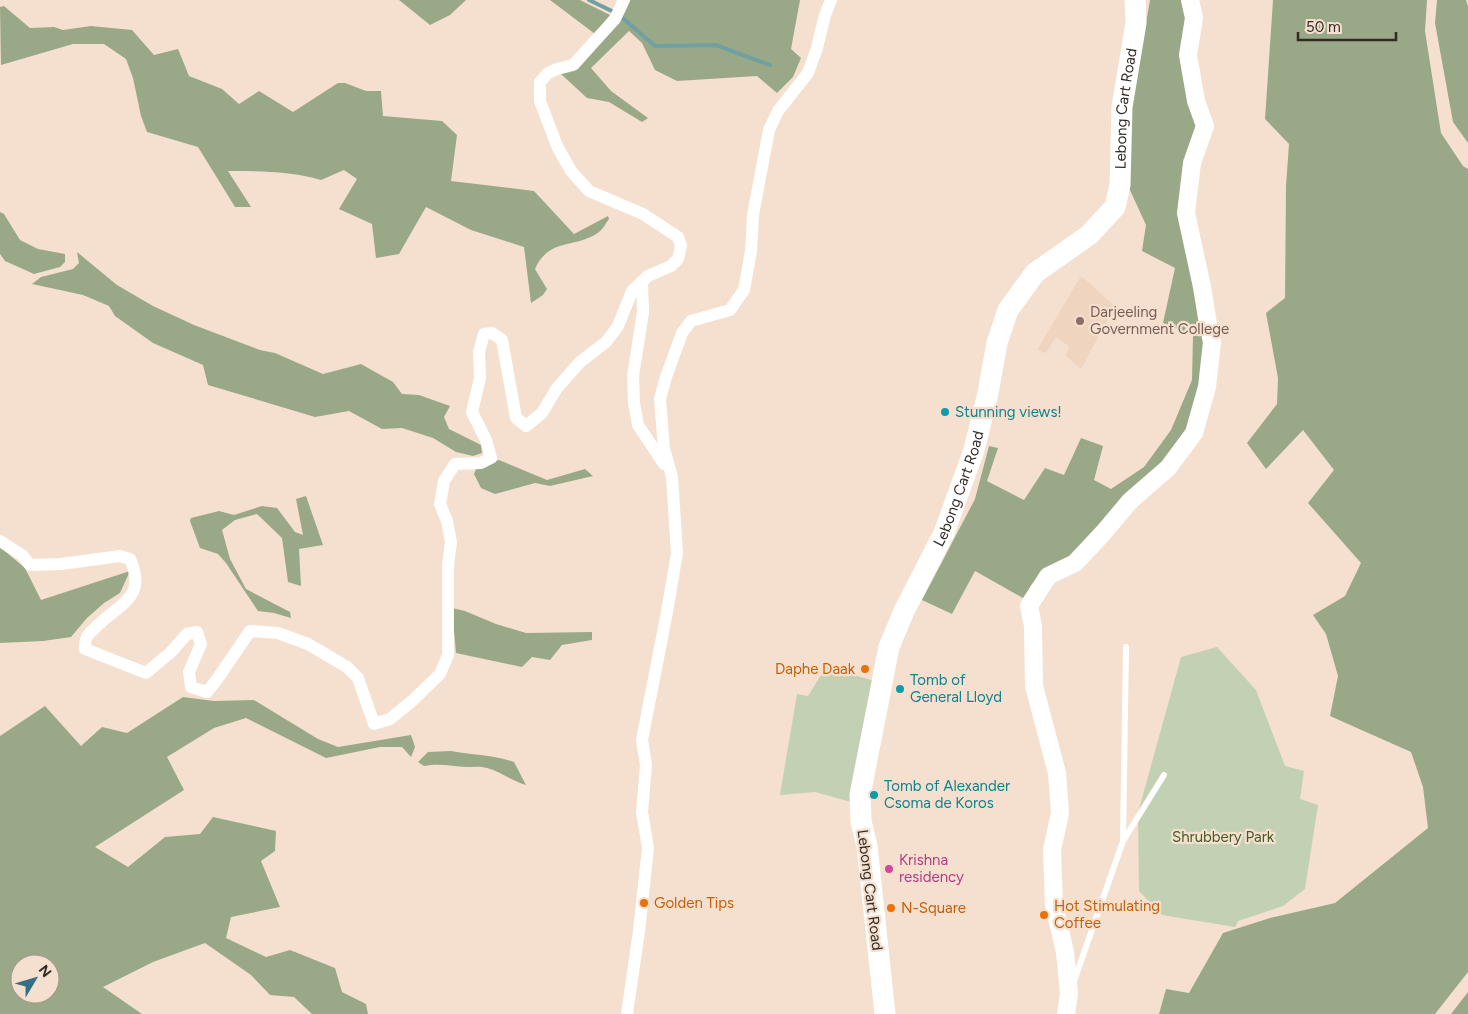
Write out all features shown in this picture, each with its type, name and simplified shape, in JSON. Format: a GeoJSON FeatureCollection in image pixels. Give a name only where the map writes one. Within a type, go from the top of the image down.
{"type":"FeatureCollection","features":[{"type":"Feature","properties":{"kind":"highway","name":"Lebong Cart Road"},"geometry":{"type":"LineString","coordinates":[[885,1014],[867,846],[861,821],[860,795],[889,647],[904,611],[944,533],[974,450],[988,393],[997,343],[1008,310],[1035,273],[1089,235],[1116,207],[1120,185],[1122,107],[1136,23],[1135,0]]}},
{"type":"Feature","properties":{"kind":"main road"},"geometry":{"type":"LineString","coordinates":[[1066,1014],[1069,994],[1065,952],[1054,905],[1052,850],[1060,813],[1057,773],[1034,686],[1033,626],[1029,606],[1048,576],[1075,563],[1130,501],[1168,468],[1194,433],[1207,388],[1212,342],[1186,213],[1192,162],[1205,126],[1196,101],[1188,56],[1194,18],[1190,0]]}},
{"type":"Feature","properties":{"kind":"street"},"geometry":{"type":"LineString","coordinates":[[0,541],[22,555],[30,566],[120,556],[130,558],[136,572],[136,584],[128,600],[101,622],[86,638],[85,648],[146,673],[187,634],[196,632],[201,644],[189,672],[191,687],[207,692],[250,631],[278,633],[308,644],[347,667],[358,678],[374,724],[390,719],[440,674],[448,656],[448,565],[452,542],[440,504],[444,481],[455,464],[481,463],[490,458],[486,440],[472,412],[480,378],[479,352],[484,334],[492,333],[502,340],[516,418],[526,426],[542,413],[557,388],[580,362],[606,342],[618,326],[632,292],[648,276],[671,266],[678,259],[681,246],[678,237],[643,214],[588,191],[571,171],[557,146],[540,101],[540,82],[548,73],[573,65],[614,19],[624,0]]}},
{"type":"Feature","properties":{"kind":"street"},"geometry":{"type":"LineString","coordinates":[[627,1014],[648,848],[642,812],[646,765],[642,740],[677,553],[672,477],[664,449],[660,399],[682,333],[691,321],[730,310],[744,290],[752,252],[753,215],[768,130],[778,111],[808,73],[831,0]]}},
{"type":"Feature","properties":{"kind":"street"},"geometry":{"type":"LineString","coordinates":[[642,282],[643,312],[633,376],[634,403],[638,425],[672,477]]}},
{"type":"Feature","properties":{"kind":"lane"},"geometry":{"type":"LineString","coordinates":[[1124,841],[1126,647]]}},
{"type":"Feature","properties":{"kind":"lane"},"geometry":{"type":"LineString","coordinates":[[1069,994],[1124,841],[1164,775]]}},
{"type":"Feature","properties":{"kind":"shaded area","name":"Darjeeling Government College"},"geometry":{"type":"Polygon","coordinates":[[[1081,276],[1115,306],[1081,369],[1065,355],[1070,347],[1056,337],[1046,353],[1037,350],[1081,276]]]}},
{"type":"Feature","properties":{"kind":"green space"},"geometry":{"type":"Polygon","coordinates":[[[399,0],[466,0],[450,15],[430,25],[399,0]]]}},
{"type":"Feature","properties":{"kind":"green space"},"geometry":{"type":"Polygon","coordinates":[[[550,0],[580,0],[610,15],[595,34],[550,0]]]}},
{"type":"Feature","properties":{"kind":"green space"},"geometry":{"type":"Polygon","coordinates":[[[629,0],[800,0],[791,49],[801,58],[793,77],[777,93],[757,76],[677,81],[655,70],[642,43],[629,31],[591,68],[611,91],[648,118],[642,122],[609,102],[587,98],[561,74],[578,69],[620,21],[629,0]]]}},
{"type":"Feature","properties":{"kind":"green space"},"geometry":{"type":"Polygon","coordinates":[[[1150,0],[1184,0],[1199,126],[1187,168],[1208,340],[1201,391],[1187,432],[1164,466],[1070,560],[1047,568],[1032,584],[1023,598],[975,571],[952,614],[922,600],[975,499],[989,446],[998,448],[987,481],[1024,500],[1045,468],[1064,475],[1081,438],[1103,446],[1094,480],[1111,489],[1144,467],[1171,430],[1192,380],[1193,335],[1163,323],[1175,268],[1142,251],[1146,225],[1129,188],[1130,113],[1150,0]]]}},
{"type":"Feature","properties":{"kind":"green space"},"geometry":{"type":"Polygon","coordinates":[[[1273,0],[1427,0],[1425,31],[1441,133],[1463,166],[1468,169],[1468,972],[1435,1014],[1159,1014],[1166,989],[1189,993],[1223,933],[1270,918],[1335,903],[1428,828],[1423,787],[1411,752],[1330,716],[1338,676],[1326,634],[1313,615],[1345,596],[1361,563],[1308,503],[1334,470],[1303,430],[1266,469],[1247,443],[1277,404],[1278,378],[1266,313],[1285,298],[1286,186],[1289,144],[1265,119],[1273,0]]]}},
{"type":"Feature","properties":{"kind":"green space"},"geometry":{"type":"Polygon","coordinates":[[[1437,0],[1466,0],[1468,6],[1468,143],[1453,122],[1435,23],[1437,0]]]}},
{"type":"Feature","properties":{"kind":"green space"},"geometry":{"type":"Polygon","coordinates":[[[4,6],[30,28],[54,27],[63,30],[91,26],[132,30],[154,55],[178,49],[189,76],[222,89],[239,104],[259,91],[293,112],[338,83],[345,83],[366,91],[381,91],[383,116],[442,121],[457,135],[451,181],[534,191],[574,234],[608,216],[609,219],[600,231],[590,237],[555,248],[541,259],[535,269],[547,289],[543,295],[531,303],[524,247],[471,230],[426,207],[399,254],[376,258],[372,224],[339,209],[357,179],[344,170],[321,180],[287,173],[228,171],[251,207],[235,207],[198,147],[147,132],[126,59],[104,44],[73,44],[1,65],[0,7],[4,6]]]}},
{"type":"Feature","properties":{"kind":"green space"},"geometry":{"type":"Polygon","coordinates":[[[0,212],[4,214],[20,240],[38,249],[65,254],[65,262],[60,267],[34,274],[5,261],[0,254],[0,212]]]}},
{"type":"Feature","properties":{"kind":"green space"},"geometry":{"type":"Polygon","coordinates":[[[77,252],[117,285],[153,306],[194,325],[260,350],[275,353],[323,374],[361,364],[393,382],[402,394],[419,395],[450,406],[444,417],[449,429],[481,445],[482,453],[473,456],[456,452],[433,438],[402,428],[382,429],[349,411],[315,417],[208,385],[203,365],[153,343],[115,316],[109,306],[83,295],[32,284],[41,277],[73,269],[79,263],[77,252]]]}},
{"type":"Feature","properties":{"kind":"green space"},"geometry":{"type":"Polygon","coordinates":[[[499,460],[547,480],[585,469],[593,476],[550,486],[535,483],[495,494],[481,488],[474,474],[478,465],[499,460]]]}},
{"type":"Feature","properties":{"kind":"green space"},"geometry":{"type":"Polygon","coordinates":[[[306,496],[323,545],[299,549],[301,586],[288,582],[282,538],[257,514],[235,520],[222,530],[230,559],[246,589],[290,612],[291,618],[258,611],[218,554],[200,548],[190,521],[191,518],[219,511],[234,515],[262,506],[277,508],[295,532],[303,535],[296,499],[306,496]]]}},
{"type":"Feature","properties":{"kind":"green space"},"geometry":{"type":"Polygon","coordinates":[[[0,547],[25,568],[41,600],[130,571],[120,593],[104,603],[87,618],[71,637],[43,641],[0,643],[0,547]]]}},
{"type":"Feature","properties":{"kind":"green space"},"geometry":{"type":"Polygon","coordinates":[[[452,608],[526,633],[592,632],[592,640],[562,645],[550,660],[532,657],[522,667],[456,653],[452,608]]]}},
{"type":"Feature","properties":{"kind":"green space","name":"Shrubbery Park"},"geometry":{"type":"Polygon","coordinates":[[[1217,647],[1256,690],[1285,766],[1304,771],[1300,799],[1318,805],[1305,889],[1283,906],[1238,921],[1235,927],[1162,915],[1139,891],[1138,813],[1181,657],[1217,647]]]}},
{"type":"Feature","properties":{"kind":"green space"},"geometry":{"type":"Polygon","coordinates":[[[826,667],[875,681],[851,802],[815,792],[780,795],[797,694],[808,696],[826,667]]]}},
{"type":"Feature","properties":{"kind":"green space"},"geometry":{"type":"Polygon","coordinates":[[[183,697],[214,701],[254,700],[318,739],[338,747],[411,735],[415,747],[411,757],[402,747],[380,747],[326,758],[246,718],[214,728],[167,757],[184,790],[95,847],[128,867],[165,837],[200,834],[213,817],[276,831],[275,851],[261,861],[280,907],[231,917],[226,938],[266,957],[290,950],[335,968],[342,992],[366,1004],[368,1014],[312,1014],[294,997],[270,995],[251,975],[205,943],[153,962],[103,987],[142,1014],[0,1014],[0,736],[45,706],[81,746],[102,727],[127,733],[183,697]]]}},
{"type":"Feature","properties":{"kind":"green space"},"geometry":{"type":"Polygon","coordinates":[[[451,751],[491,756],[514,762],[526,785],[485,767],[424,766],[418,762],[428,752],[451,751]]]}},
{"type":"Feature","properties":{"kind":"green space"},"geometry":{"type":"Polygon","coordinates":[[[1468,992],[1468,1014],[1451,1014],[1468,992]]]}},
{"type":"Feature","properties":{"kind":"waterway"},"geometry":{"type":"LineString","coordinates":[[589,0],[618,14],[655,46],[716,45],[770,65]]}},
{"type":"Feature","properties":{"kind":"place","name":"Darjeeling Government College"},"geometry":{"type":"Point","coordinates":[1080,321]}},
{"type":"Feature","properties":{"kind":"place","name":"Stunning views!"},"geometry":{"type":"Point","coordinates":[945,412]}},
{"type":"Feature","properties":{"kind":"place","name":"Daphe Daak"},"geometry":{"type":"Point","coordinates":[865,669]}},
{"type":"Feature","properties":{"kind":"place","name":"Tomb of General Lloyd"},"geometry":{"type":"Point","coordinates":[900,689]}},
{"type":"Feature","properties":{"kind":"place","name":"Tomb of Alexander Csoma de Koros"},"geometry":{"type":"Point","coordinates":[874,795]}},
{"type":"Feature","properties":{"kind":"place","name":"Krishna residency"},"geometry":{"type":"Point","coordinates":[889,869]}},
{"type":"Feature","properties":{"kind":"place","name":"Golden Tips"},"geometry":{"type":"Point","coordinates":[644,903]}},
{"type":"Feature","properties":{"kind":"place","name":"N-Square"},"geometry":{"type":"Point","coordinates":[891,908]}},
{"type":"Feature","properties":{"kind":"place","name":"Hot Stimulating Coffee"},"geometry":{"type":"Point","coordinates":[1044,915]}}]}
